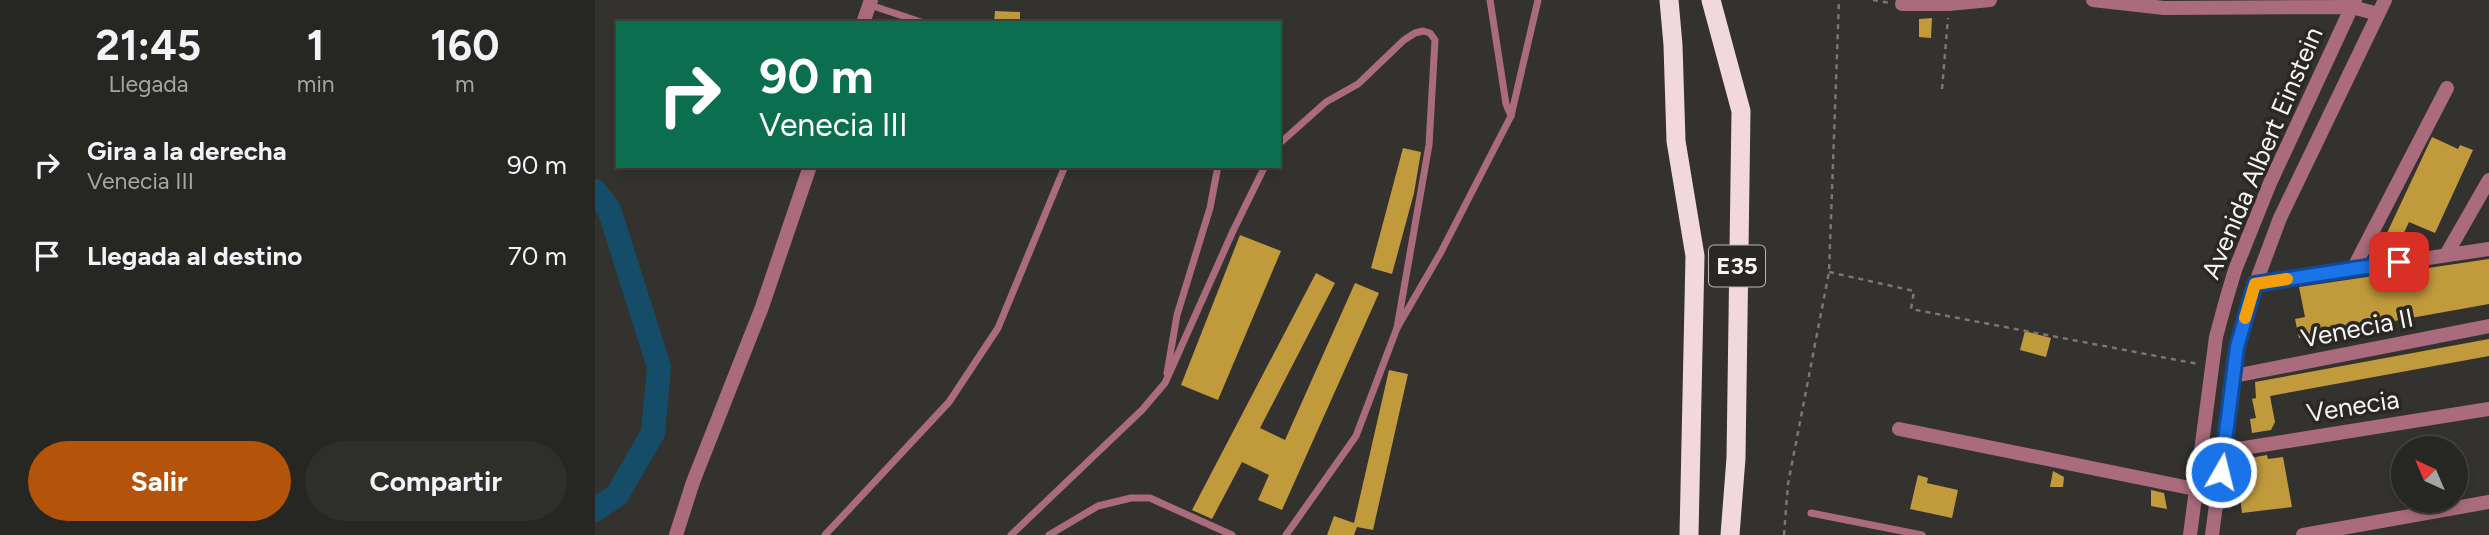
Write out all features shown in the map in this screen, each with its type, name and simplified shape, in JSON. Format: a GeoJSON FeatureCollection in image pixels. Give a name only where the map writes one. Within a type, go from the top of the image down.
{"type":"FeatureCollection","features":[{"type":"Feature","properties":{"kind":"highway","name":"E35"},"geometry":{"type":"LineString","coordinates":[[1669,0],[1676,141],[1695,256],[1689,535]]}},
{"type":"Feature","properties":{"kind":"highway","name":"E35"},"geometry":{"type":"LineString","coordinates":[[1711,0],[1741,111],[1736,457],[1730,535]]}},
{"type":"Feature","properties":{"kind":"street"},"geometry":{"type":"LineString","coordinates":[[1902,4],[1949,4],[1990,0]]}},
{"type":"Feature","properties":{"kind":"street"},"geometry":{"type":"LineString","coordinates":[[2093,0],[2164,8],[2353,4],[2381,7]]}},
{"type":"Feature","properties":{"kind":"street"},"geometry":{"type":"LineString","coordinates":[[864,21],[870,3]]}},
{"type":"Feature","properties":{"kind":"street","name":"Avenida Albert Einstein"},"geometry":{"type":"LineString","coordinates":[[2190,535],[2216,337],[2235,270],[2270,183],[2353,4]]}},
{"type":"Feature","properties":{"kind":"street","name":"Avenida Albert Einstein"},"geometry":{"type":"LineString","coordinates":[[2212,535],[2237,347],[2255,284],[2280,218],[2381,7]]}},
{"type":"Feature","properties":{"kind":"street"},"geometry":{"type":"LineString","coordinates":[[2353,269],[2447,88]]}},
{"type":"Feature","properties":{"kind":"street"},"geometry":{"type":"LineString","coordinates":[[676,535],[762,307],[809,168]]}},
{"type":"Feature","properties":{"kind":"street"},"geometry":{"type":"LineString","coordinates":[[2446,255],[2489,180]]}},
{"type":"Feature","properties":{"kind":"street"},"geometry":{"type":"LineString","coordinates":[[2255,284],[2489,249]]}},
{"type":"Feature","properties":{"kind":"street","name":"Venecia II"},"geometry":{"type":"LineString","coordinates":[[2234,376],[2489,326]]}},
{"type":"Feature","properties":{"kind":"street","name":"Venecia"},"geometry":{"type":"LineString","coordinates":[[2225,451],[2489,409]]}},
{"type":"Feature","properties":{"kind":"street"},"geometry":{"type":"LineString","coordinates":[[1899,429],[2195,489]]}},
{"type":"Feature","properties":{"kind":"street"},"geometry":{"type":"LineString","coordinates":[[2303,535],[2489,502]]}},
{"type":"Feature","properties":{"kind":"lane"},"geometry":{"type":"LineString","coordinates":[[1490,0],[1506,104],[1511,117]]}},
{"type":"Feature","properties":{"kind":"lane"},"geometry":{"type":"LineString","coordinates":[[1286,535],[1356,436],[1397,328],[1441,252],[1511,117],[1538,0]]}},
{"type":"Feature","properties":{"kind":"lane"},"geometry":{"type":"LineString","coordinates":[[870,3],[919,21]]}},
{"type":"Feature","properties":{"kind":"lane"},"geometry":{"type":"LineString","coordinates":[[1281,142],[1326,102],[1358,84],[1403,40],[1423,31],[1430,33],[1435,40],[1429,145],[1397,328]]}},
{"type":"Feature","properties":{"kind":"lane"},"geometry":{"type":"LineString","coordinates":[[825,535],[949,402],[998,328],[1064,168]]}},
{"type":"Feature","properties":{"kind":"lane"},"geometry":{"type":"LineString","coordinates":[[1165,383],[1177,316],[1210,208],[1218,168]]}},
{"type":"Feature","properties":{"kind":"lane"},"geometry":{"type":"LineString","coordinates":[[1011,535],[1142,410],[1165,383],[1264,168]]}},
{"type":"Feature","properties":{"kind":"lane"},"geometry":{"type":"LineString","coordinates":[[1049,535],[1098,506],[1131,498],[1150,498],[1233,535]]}},
{"type":"Feature","properties":{"kind":"lane"},"geometry":{"type":"LineString","coordinates":[[1811,513],[1922,535]]}},
{"type":"Feature","properties":{"kind":"path"},"geometry":{"type":"LineString","coordinates":[[1784,535],[1788,484],[1829,272],[1839,0]]}},
{"type":"Feature","properties":{"kind":"path"},"geometry":{"type":"LineString","coordinates":[[1942,89],[1949,4]]}},
{"type":"Feature","properties":{"kind":"path"},"geometry":{"type":"LineString","coordinates":[[1829,272],[1914,291],[1911,309],[2212,366]]}},
{"type":"Feature","properties":{"kind":"building"},"geometry":{"type":"Polygon","coordinates":[[[995,11],[1020,12],[1020,21],[994,21],[995,11]]]}},
{"type":"Feature","properties":{"kind":"building"},"geometry":{"type":"Polygon","coordinates":[[[1932,18],[1931,38],[1919,37],[1919,19],[1932,18]]]}},
{"type":"Feature","properties":{"kind":"building"},"geometry":{"type":"Polygon","coordinates":[[[2432,137],[2458,149],[2460,145],[2473,150],[2435,233],[2409,222],[2401,239],[2387,233],[2432,137]]]}},
{"type":"Feature","properties":{"kind":"building"},"geometry":{"type":"Polygon","coordinates":[[[1403,148],[1421,152],[1414,193],[1392,274],[1371,268],[1403,148]]]}},
{"type":"Feature","properties":{"kind":"building"},"geometry":{"type":"Polygon","coordinates":[[[1240,235],[1281,251],[1218,400],[1181,385],[1240,235]]]}},
{"type":"Feature","properties":{"kind":"building"},"geometry":{"type":"Polygon","coordinates":[[[2489,259],[2489,304],[2299,338],[2295,319],[2305,317],[2299,287],[2489,259]]]}},
{"type":"Feature","properties":{"kind":"building"},"geometry":{"type":"Polygon","coordinates":[[[1316,273],[1335,283],[1260,428],[1285,440],[1355,283],[1379,293],[1282,510],[1258,500],[1269,475],[1242,462],[1212,519],[1192,510],[1316,273]]]}},
{"type":"Feature","properties":{"kind":"building"},"geometry":{"type":"Polygon","coordinates":[[[2025,331],[2051,338],[2046,357],[2020,350],[2025,331]]]}},
{"type":"Feature","properties":{"kind":"building"},"geometry":{"type":"Polygon","coordinates":[[[2489,339],[2489,356],[2270,396],[2275,422],[2271,430],[2252,433],[2250,419],[2256,418],[2252,399],[2256,398],[2255,382],[2489,339]]]}},
{"type":"Feature","properties":{"kind":"building"},"geometry":{"type":"Polygon","coordinates":[[[1389,370],[1408,374],[1373,530],[1357,527],[1354,535],[1327,535],[1334,516],[1354,523],[1389,370]]]}},
{"type":"Feature","properties":{"kind":"building"},"geometry":{"type":"Polygon","coordinates":[[[2267,455],[2268,459],[2283,457],[2292,507],[2242,513],[2240,497],[2244,496],[2241,480],[2248,478],[2245,459],[2267,455]]]}},
{"type":"Feature","properties":{"kind":"building"},"geometry":{"type":"Polygon","coordinates":[[[2053,471],[2064,477],[2063,487],[2050,487],[2053,471]]]}},
{"type":"Feature","properties":{"kind":"building"},"geometry":{"type":"Polygon","coordinates":[[[1918,475],[1928,478],[1927,483],[1958,490],[1952,518],[1910,509],[1918,475]]]}},
{"type":"Feature","properties":{"kind":"building"},"geometry":{"type":"Polygon","coordinates":[[[2151,490],[2164,493],[2167,509],[2151,506],[2151,490]]]}},
{"type":"Feature","properties":{"kind":"waterway"},"geometry":{"type":"LineString","coordinates":[[595,191],[609,209],[659,367],[653,433],[617,495],[595,510]]}},
{"type":"Feature","properties":{"kind":"slow traffic"},"geometry":{"type":"LineString","coordinates":[[2245,318],[2255,284],[2287,279]]}},
{"type":"Feature","properties":{"kind":"route"},"geometry":{"type":"LineString","coordinates":[[2221,472],[2237,347],[2255,284],[2399,262]]}}]}
